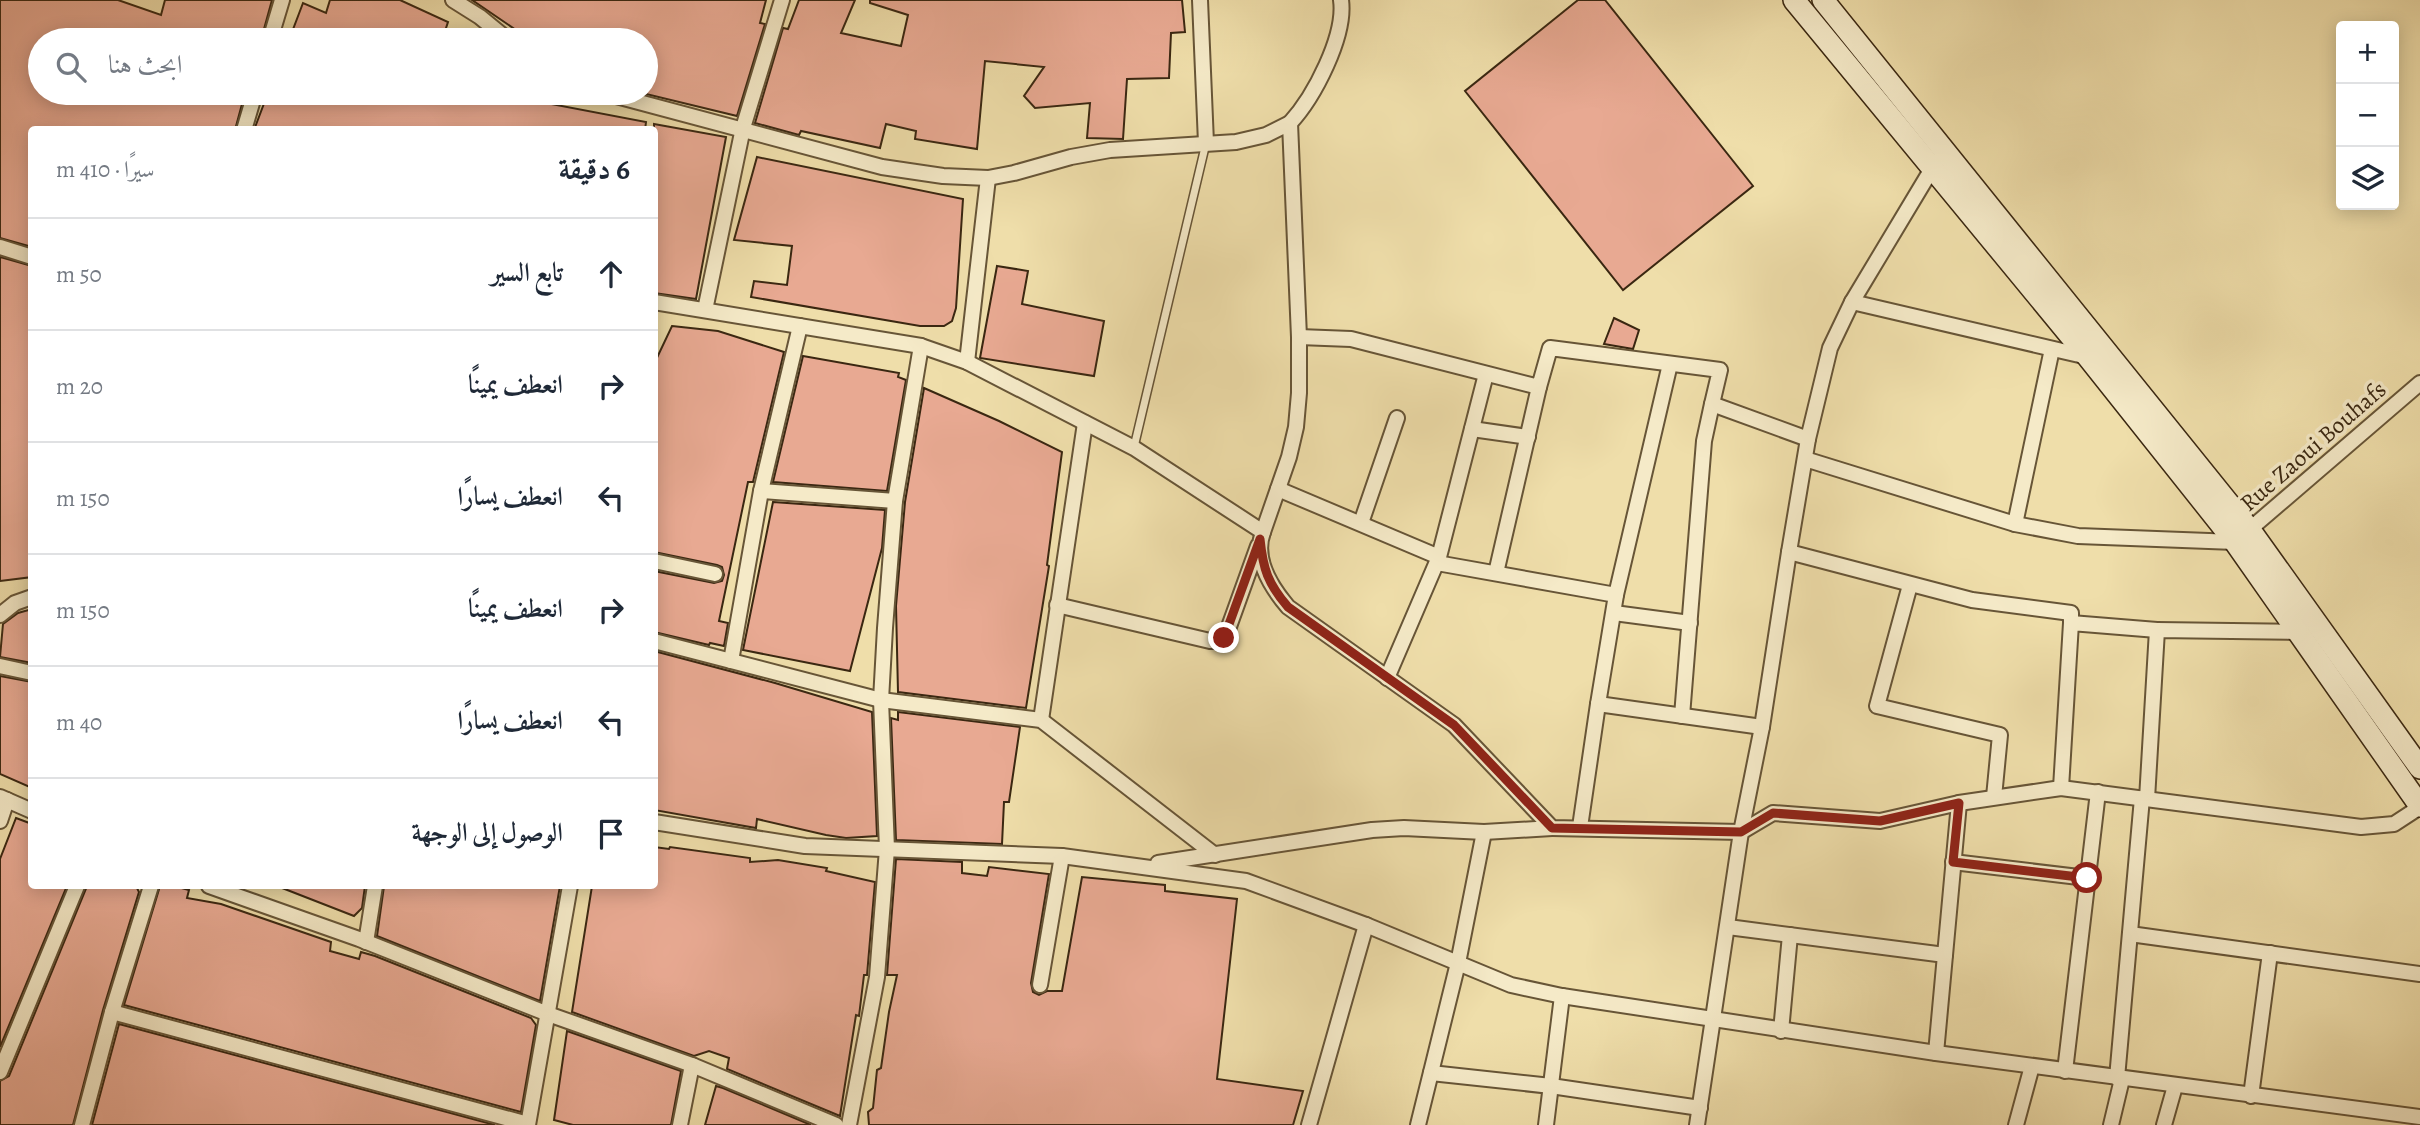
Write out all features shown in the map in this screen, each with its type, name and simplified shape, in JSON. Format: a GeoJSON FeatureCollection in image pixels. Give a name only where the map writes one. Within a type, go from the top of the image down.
{"type":"FeatureCollection","features":[{"type":"Feature","properties":{"kind":"street"},"geometry":{"type":"LineString","coordinates":[[274,28],[282,0]]}},
{"type":"Feature","properties":{"kind":"street"},"geometry":{"type":"LineString","coordinates":[[453,0],[493,28]]}},
{"type":"Feature","properties":{"kind":"street"},"geometry":{"type":"LineString","coordinates":[[705,310],[743,128],[782,0]]}},
{"type":"Feature","properties":{"kind":"street"},"geometry":{"type":"LineString","coordinates":[[1200,0],[1206,143]]}},
{"type":"Feature","properties":{"kind":"street"},"geometry":{"type":"LineString","coordinates":[[653,105],[883,167],[943,176],[988,178],[1110,150],[1236,142],[1266,135],[1290,123],[1302,110],[1338,36],[1341,0]]}},
{"type":"Feature","properties":{"kind":"street"},"geometry":{"type":"LineString","coordinates":[[1141,866],[1372,830],[1404,828],[1483,832],[1580,827],[1741,832],[1773,813],[1880,821],[1959,803],[2061,788],[2361,827],[2394,824],[2420,806],[2299,632],[2242,536],[2088,357],[1794,0]]}},
{"type":"Feature","properties":{"kind":"street"},"geometry":{"type":"LineString","coordinates":[[1823,0],[1946,151],[2420,768]]}},
{"type":"Feature","properties":{"kind":"street"},"geometry":{"type":"LineString","coordinates":[[245,126],[251,105]]}},
{"type":"Feature","properties":{"kind":"street"},"geometry":{"type":"LineString","coordinates":[[1057,605],[1190,637],[1221,641],[1226,635],[1278,489],[1296,427],[1299,337],[1290,123]]}},
{"type":"Feature","properties":{"kind":"street"},"geometry":{"type":"LineString","coordinates":[[1697,1125],[1741,832],[1762,727],[1808,439],[1830,348],[1852,302],[1932,167],[1946,151]]}},
{"type":"Feature","properties":{"kind":"street"},"geometry":{"type":"LineString","coordinates":[[967,362],[988,178]]}},
{"type":"Feature","properties":{"kind":"street"},"geometry":{"type":"LineString","coordinates":[[0,247],[28,256]]}},
{"type":"Feature","properties":{"kind":"street"},"geometry":{"type":"LineString","coordinates":[[1852,302],[2088,357]]}},
{"type":"Feature","properties":{"kind":"street"},"geometry":{"type":"LineString","coordinates":[[658,303],[921,346],[967,362],[1134,448],[1262,535]]}},
{"type":"Feature","properties":{"kind":"street"},"geometry":{"type":"LineString","coordinates":[[731,661],[761,491],[800,326]]}},
{"type":"Feature","properties":{"kind":"street"},"geometry":{"type":"LineString","coordinates":[[1299,337],[1351,339],[1539,387]]}},
{"type":"Feature","properties":{"kind":"street"},"geometry":{"type":"LineString","coordinates":[[849,1125],[877,977],[887,849],[881,699],[895,501],[921,346]]}},
{"type":"Feature","properties":{"kind":"street"},"geometry":{"type":"LineString","coordinates":[[1496,573],[1550,348],[1720,370],[1704,441],[1682,716]]}},
{"type":"Feature","properties":{"kind":"street"},"geometry":{"type":"LineString","coordinates":[[2015,524],[2052,349]]}},
{"type":"Feature","properties":{"kind":"street"},"geometry":{"type":"LineString","coordinates":[[1580,827],[1616,595],[1670,364]]}},
{"type":"Feature","properties":{"kind":"street"},"geometry":{"type":"LineString","coordinates":[[1387,678],[1438,560],[1486,374]]}},
{"type":"Feature","properties":{"kind":"street","name":"Rue Zaoui Bouhafs"},"geometry":{"type":"LineString","coordinates":[[2242,536],[2420,383]]}},
{"type":"Feature","properties":{"kind":"street"},"geometry":{"type":"LineString","coordinates":[[1712,404],[1808,439]]}},
{"type":"Feature","properties":{"kind":"street"},"geometry":{"type":"LineString","coordinates":[[1361,523],[1397,418]]}},
{"type":"Feature","properties":{"kind":"street"},"geometry":{"type":"LineString","coordinates":[[1041,720],[1085,423]]}},
{"type":"Feature","properties":{"kind":"street"},"geometry":{"type":"LineString","coordinates":[[1472,429],[1528,437]]}},
{"type":"Feature","properties":{"kind":"street"},"geometry":{"type":"LineString","coordinates":[[1805,459],[2015,524],[2078,536],[2242,536]]}},
{"type":"Feature","properties":{"kind":"street"},"geometry":{"type":"LineString","coordinates":[[1278,489],[1361,523],[1438,560],[1616,595]]}},
{"type":"Feature","properties":{"kind":"street"},"geometry":{"type":"LineString","coordinates":[[761,491],[895,501]]}},
{"type":"Feature","properties":{"kind":"street"},"geometry":{"type":"LineString","coordinates":[[1262,535],[1262,565],[1273,590],[1288,607],[1454,725],[1552,828]]}},
{"type":"Feature","properties":{"kind":"street"},"geometry":{"type":"LineString","coordinates":[[1789,552],[1972,600],[2071,613],[2061,788]]}},
{"type":"Feature","properties":{"kind":"street"},"geometry":{"type":"LineString","coordinates":[[658,562],[715,574]]}},
{"type":"Feature","properties":{"kind":"street"},"geometry":{"type":"LineString","coordinates":[[1910,585],[1877,706],[2000,735],[1994,797]]}},
{"type":"Feature","properties":{"kind":"street"},"geometry":{"type":"LineString","coordinates":[[0,615],[15,603],[28,598]]}},
{"type":"Feature","properties":{"kind":"street"},"geometry":{"type":"LineString","coordinates":[[1614,613],[1690,623]]}},
{"type":"Feature","properties":{"kind":"street"},"geometry":{"type":"LineString","coordinates":[[2071,623],[2157,630],[2299,632]]}},
{"type":"Feature","properties":{"kind":"street"},"geometry":{"type":"LineString","coordinates":[[2111,1125],[2119,1079],[2130,934],[2145,798],[2157,630]]}},
{"type":"Feature","properties":{"kind":"street"},"geometry":{"type":"LineString","coordinates":[[658,643],[881,699],[1041,720],[1215,855]]}},
{"type":"Feature","properties":{"kind":"street"},"geometry":{"type":"LineString","coordinates":[[0,666],[28,672]]}},
{"type":"Feature","properties":{"kind":"street"},"geometry":{"type":"LineString","coordinates":[[1598,704],[1762,727]]}},
{"type":"Feature","properties":{"kind":"street"},"geometry":{"type":"LineString","coordinates":[[2065,1071],[2098,792]]}},
{"type":"Feature","properties":{"kind":"street"},"geometry":{"type":"LineString","coordinates":[[0,821],[4,799],[28,809]]}},
{"type":"Feature","properties":{"kind":"street"},"geometry":{"type":"LineString","coordinates":[[1936,1053],[1959,803]]}},
{"type":"Feature","properties":{"kind":"street"},"geometry":{"type":"LineString","coordinates":[[658,823],[805,846],[1062,856],[1246,881],[1366,925],[1511,985],[1562,996],[1781,1031],[2119,1079],[2420,1117]]}},
{"type":"Feature","properties":{"kind":"street"},"geometry":{"type":"LineString","coordinates":[[1418,1125],[1458,963],[1483,832]]}},
{"type":"Feature","properties":{"kind":"street"},"geometry":{"type":"LineString","coordinates":[[1041,985],[1062,856]]}},
{"type":"Feature","properties":{"kind":"street"},"geometry":{"type":"LineString","coordinates":[[1953,862],[2087,878]]}},
{"type":"Feature","properties":{"kind":"street"},"geometry":{"type":"LineString","coordinates":[[0,1072],[75,889]]}},
{"type":"Feature","properties":{"kind":"street"},"geometry":{"type":"LineString","coordinates":[[82,1125],[112,1012],[150,889]]}},
{"type":"Feature","properties":{"kind":"street"},"geometry":{"type":"LineString","coordinates":[[217,889],[366,942],[548,1014],[692,1065],[836,1125]]}},
{"type":"Feature","properties":{"kind":"street"},"geometry":{"type":"LineString","coordinates":[[366,942],[375,889]]}},
{"type":"Feature","properties":{"kind":"street"},"geometry":{"type":"LineString","coordinates":[[112,1012],[528,1125],[569,889]]}},
{"type":"Feature","properties":{"kind":"street"},"geometry":{"type":"LineString","coordinates":[[1308,1125],[1366,925]]}},
{"type":"Feature","properties":{"kind":"street"},"geometry":{"type":"LineString","coordinates":[[1728,927],[1945,955]]}},
{"type":"Feature","properties":{"kind":"street"},"geometry":{"type":"LineString","coordinates":[[2130,934],[2420,974]]}},
{"type":"Feature","properties":{"kind":"street"},"geometry":{"type":"LineString","coordinates":[[1781,1031],[1790,935]]}},
{"type":"Feature","properties":{"kind":"street"},"geometry":{"type":"LineString","coordinates":[[2251,1096],[2270,953]]}},
{"type":"Feature","properties":{"kind":"street"},"geometry":{"type":"LineString","coordinates":[[1546,1125],[1562,996]]}},
{"type":"Feature","properties":{"kind":"street"},"geometry":{"type":"LineString","coordinates":[[680,1125],[692,1065]]}},
{"type":"Feature","properties":{"kind":"street"},"geometry":{"type":"LineString","coordinates":[[2015,1125],[2032,1066]]}},
{"type":"Feature","properties":{"kind":"street"},"geometry":{"type":"LineString","coordinates":[[1431,1073],[1551,1086],[1700,1108]]}},
{"type":"Feature","properties":{"kind":"street"},"geometry":{"type":"LineString","coordinates":[[2164,1125],[2175,1086]]}},
{"type":"Feature","properties":{"kind":"lane"},"geometry":{"type":"LineString","coordinates":[[1134,448],[1206,143]]}},
{"type":"Feature","properties":{"kind":"building"},"geometry":{"type":"Polygon","coordinates":[[[0,0],[118,0],[161,15],[165,0],[272,0],[264,28],[28,28],[28,105],[242,105],[236,126],[28,126],[28,246],[0,238],[0,0]]]}},
{"type":"Feature","properties":{"kind":"building"},"geometry":{"type":"Polygon","coordinates":[[[330,0],[400,0],[448,22],[446,28],[294,28],[303,3],[326,13],[330,0]]]}},
{"type":"Feature","properties":{"kind":"building"},"geometry":{"type":"Polygon","coordinates":[[[472,0],[766,0],[760,23],[765,24],[737,116],[658,97],[658,28],[513,28],[472,0]]]}},
{"type":"Feature","properties":{"kind":"building"},"geometry":{"type":"Polygon","coordinates":[[[799,0],[855,0],[841,33],[901,46],[908,15],[870,3],[870,0],[1182,0],[1185,32],[1171,33],[1169,78],[1127,79],[1123,139],[1087,138],[1090,103],[1035,108],[1024,96],[1044,67],[985,61],[977,149],[915,139],[916,131],[886,124],[880,148],[801,131],[799,135],[755,123],[783,28],[788,29],[799,0]]]}},
{"type":"Feature","properties":{"kind":"building"},"geometry":{"type":"Polygon","coordinates":[[[1578,0],[1605,0],[1753,186],[1623,290],[1465,91],[1578,0]]]}},
{"type":"Feature","properties":{"kind":"building"},"geometry":{"type":"Polygon","coordinates":[[[263,105],[556,105],[646,122],[646,126],[256,126],[263,105]]]}},
{"type":"Feature","properties":{"kind":"building"},"geometry":{"type":"Polygon","coordinates":[[[654,124],[726,137],[696,299],[658,294],[658,126],[654,124]]]}},
{"type":"Feature","properties":{"kind":"building"},"geometry":{"type":"Polygon","coordinates":[[[757,157],[963,199],[956,308],[952,321],[944,326],[920,326],[751,297],[754,281],[787,285],[792,246],[734,240],[757,157]]]}},
{"type":"Feature","properties":{"kind":"building"},"geometry":{"type":"Polygon","coordinates":[[[0,257],[28,265],[28,578],[0,581],[0,257]]]}},
{"type":"Feature","properties":{"kind":"building"},"geometry":{"type":"Polygon","coordinates":[[[997,266],[1028,271],[1022,304],[1104,321],[1094,376],[980,358],[997,266]]]}},
{"type":"Feature","properties":{"kind":"building"},"geometry":{"type":"Polygon","coordinates":[[[1614,318],[1639,330],[1633,349],[1604,344],[1614,318]]]}},
{"type":"Feature","properties":{"kind":"building"},"geometry":{"type":"Polygon","coordinates":[[[672,326],[718,331],[784,352],[753,482],[748,482],[719,621],[728,623],[724,646],[658,633],[658,572],[714,583],[722,581],[724,575],[722,567],[717,565],[658,553],[658,356],[672,326]]]}},
{"type":"Feature","properties":{"kind":"building"},"geometry":{"type":"Polygon","coordinates":[[[803,356],[899,373],[898,377],[906,380],[887,491],[773,482],[803,356]]]}},
{"type":"Feature","properties":{"kind":"building"},"geometry":{"type":"Polygon","coordinates":[[[924,388],[1062,452],[1047,565],[1049,566],[1026,708],[898,692],[896,606],[905,502],[924,388]]]}},
{"type":"Feature","properties":{"kind":"building"},"geometry":{"type":"Polygon","coordinates":[[[773,502],[885,510],[882,548],[850,671],[743,650],[773,502]]]}},
{"type":"Feature","properties":{"kind":"building"},"geometry":{"type":"Polygon","coordinates":[[[28,610],[28,662],[0,657],[3,624],[18,613],[28,610]]]}},
{"type":"Feature","properties":{"kind":"building"},"geometry":{"type":"Polygon","coordinates":[[[658,652],[872,712],[877,836],[846,838],[757,819],[756,828],[658,811],[658,652]]]}},
{"type":"Feature","properties":{"kind":"building"},"geometry":{"type":"Polygon","coordinates":[[[0,676],[28,681],[28,786],[0,774],[0,676]]]}},
{"type":"Feature","properties":{"kind":"building"},"geometry":{"type":"Polygon","coordinates":[[[898,712],[1020,727],[1009,802],[1004,802],[1002,844],[896,840],[891,718],[898,720],[898,712]]]}},
{"type":"Feature","properties":{"kind":"building"},"geometry":{"type":"Polygon","coordinates":[[[16,818],[28,822],[28,889],[66,889],[0,1047],[0,859],[16,818]]]}},
{"type":"Feature","properties":{"kind":"building"},"geometry":{"type":"Polygon","coordinates":[[[658,848],[750,858],[750,862],[778,860],[827,868],[826,871],[875,882],[867,975],[864,975],[859,1016],[856,1015],[840,1116],[727,1069],[729,1058],[709,1051],[694,1056],[572,1012],[592,889],[658,889],[658,848]]]}},
{"type":"Feature","properties":{"kind":"building"},"geometry":{"type":"Polygon","coordinates":[[[896,859],[962,862],[962,873],[987,876],[989,867],[1049,874],[1031,983],[1033,992],[1039,995],[1047,991],[1062,991],[1082,877],[1165,885],[1165,891],[1237,899],[1217,1079],[1303,1091],[1293,1125],[869,1125],[868,1112],[873,1108],[877,1070],[881,1068],[897,975],[887,975],[896,859]]]}},
{"type":"Feature","properties":{"kind":"building"},"geometry":{"type":"Polygon","coordinates":[[[86,889],[138,889],[139,892],[103,1010],[73,1125],[0,1125],[0,1081],[9,1076],[86,889]]]}},
{"type":"Feature","properties":{"kind":"building"},"geometry":{"type":"Polygon","coordinates":[[[159,889],[185,889],[189,890],[187,898],[221,904],[331,942],[330,951],[359,959],[361,952],[375,956],[531,1018],[536,1025],[521,1112],[124,1005],[159,889]]]}},
{"type":"Feature","properties":{"kind":"building"},"geometry":{"type":"Polygon","coordinates":[[[285,889],[365,889],[362,908],[354,916],[285,889]]]}},
{"type":"Feature","properties":{"kind":"building"},"geometry":{"type":"Polygon","coordinates":[[[384,889],[559,889],[540,1001],[377,936],[384,889]]]}},
{"type":"Feature","properties":{"kind":"building"},"geometry":{"type":"Polygon","coordinates":[[[119,1024],[495,1125],[92,1125],[119,1024]]]}},
{"type":"Feature","properties":{"kind":"building"},"geometry":{"type":"Polygon","coordinates":[[[567,1031],[681,1071],[671,1125],[573,1125],[554,1120],[567,1031]]]}},
{"type":"Feature","properties":{"kind":"building"},"geometry":{"type":"Polygon","coordinates":[[[716,1086],[723,1088],[811,1125],[705,1125],[716,1086]]]}},
{"type":"Feature","properties":{"kind":"route"},"geometry":{"type":"LineString","coordinates":[[1224,638],[1260,539],[1262,565],[1273,590],[1288,607],[1454,725],[1552,828],[1741,832],[1773,813],[1880,821],[1959,803],[1953,862],[2087,878]]}}]}
